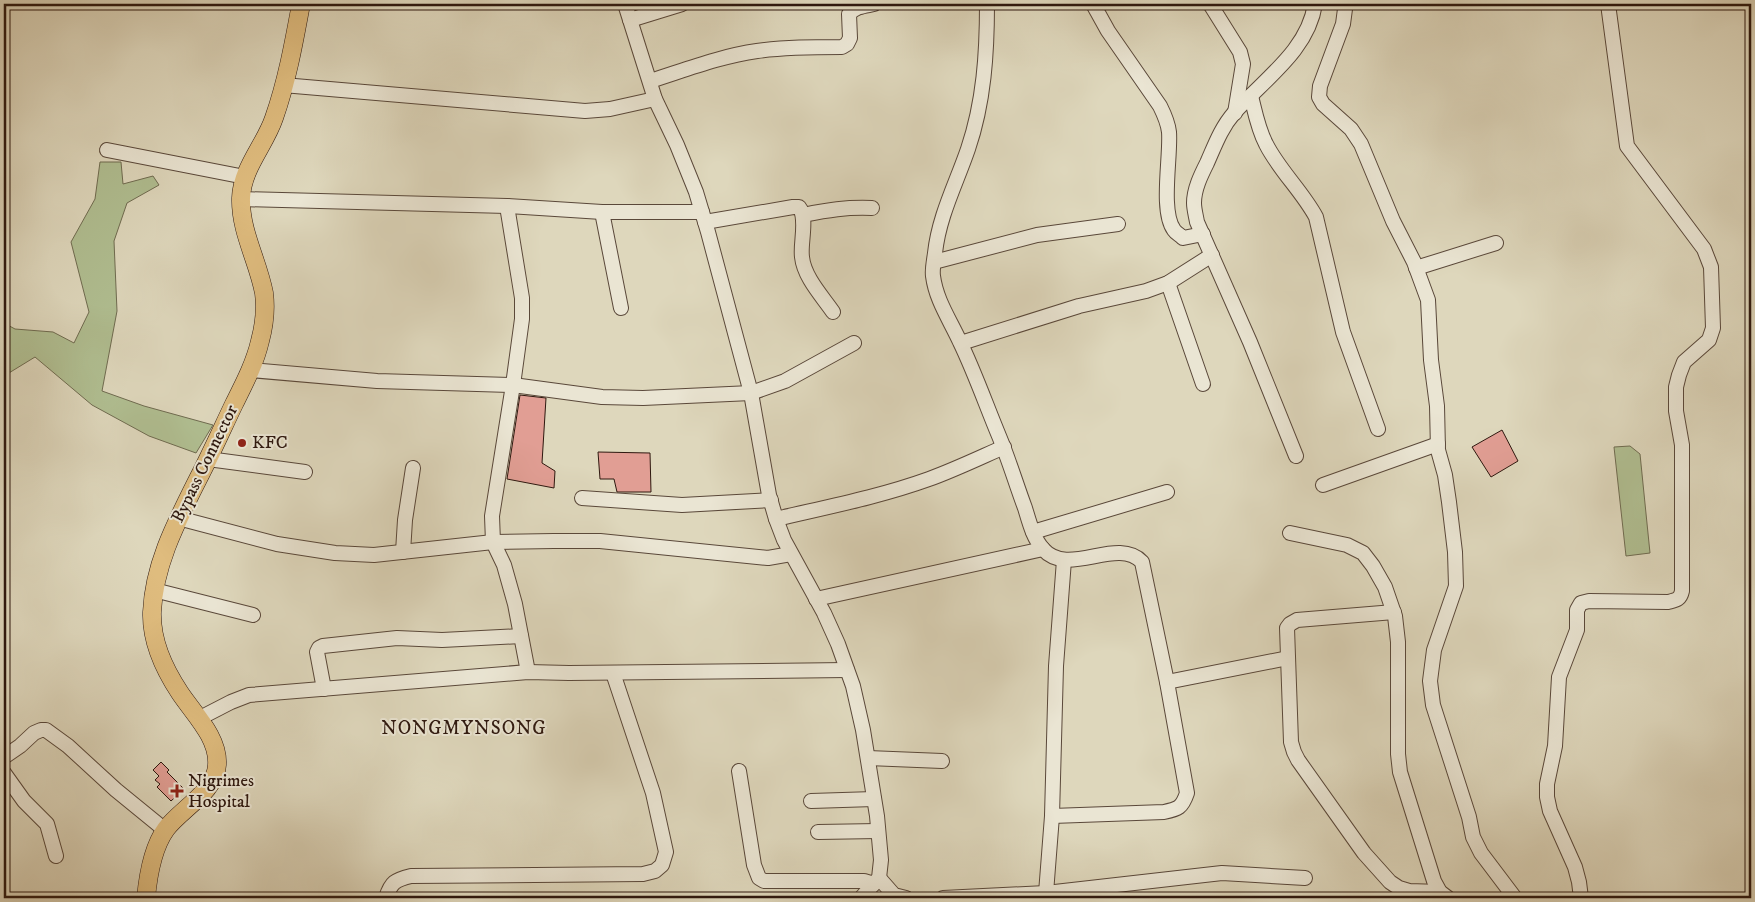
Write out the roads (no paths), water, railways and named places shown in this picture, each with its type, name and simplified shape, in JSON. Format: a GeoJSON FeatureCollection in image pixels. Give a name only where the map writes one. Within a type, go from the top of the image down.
{"type":"FeatureCollection","features":[{"type":"Feature","properties":{"kind":"main road","name":"Bypass Connector"},"geometry":{"type":"LineString","coordinates":[[146,898],[156,851],[165,830],[205,790],[215,775],[217,767],[216,749],[207,731],[179,692],[158,652],[152,626],[154,590],[163,558],[178,518],[250,370],[260,340],[264,316],[264,296],[242,213],[241,199],[245,177],[274,119],[284,85],[301,4]]}},
{"type":"Feature","properties":{"kind":"street"},"geometry":{"type":"LineString","coordinates":[[625,4],[655,99],[678,145],[704,216],[750,393],[776,519],[784,540],[816,598],[838,644],[855,695],[868,758],[881,860],[876,881],[861,898]]}},
{"type":"Feature","properties":{"kind":"street"},"geometry":{"type":"LineString","coordinates":[[630,20],[682,4]]}},
{"type":"Feature","properties":{"kind":"street"},"geometry":{"type":"LineString","coordinates":[[650,81],[731,56],[756,51],[782,48],[842,47],[847,44],[850,38],[849,14],[859,6],[874,4]]}},
{"type":"Feature","properties":{"kind":"street"},"geometry":{"type":"LineString","coordinates":[[987,4],[987,53],[984,83],[968,149],[950,194],[937,236],[933,274],[936,295],[961,343],[1004,447],[1033,532],[1043,549],[1051,556],[1064,560],[1124,552],[1136,555],[1142,562],[1167,682],[1187,793],[1184,803],[1177,809],[1164,812],[1052,816]]}},
{"type":"Feature","properties":{"kind":"street"},"geometry":{"type":"LineString","coordinates":[[1093,4],[1108,31],[1160,106],[1166,119],[1169,132],[1169,217],[1174,230],[1183,238],[1203,234]]}},
{"type":"Feature","properties":{"kind":"street"},"geometry":{"type":"LineString","coordinates":[[1210,4],[1240,52],[1243,64],[1235,113]]}},
{"type":"Feature","properties":{"kind":"street"},"geometry":{"type":"LineString","coordinates":[[1296,456],[1250,342],[1197,222],[1194,203],[1198,182],[1222,129],[1251,96],[1288,59],[1313,14],[1315,4]]}},
{"type":"Feature","properties":{"kind":"street"},"geometry":{"type":"LineString","coordinates":[[1344,4],[1343,24],[1320,86],[1320,97],[1323,104],[1351,130],[1361,144],[1393,221],[1416,268],[1428,300],[1431,360],[1437,406],[1438,444],[1449,502],[1455,552],[1456,586],[1434,650],[1430,668],[1433,705],[1469,818],[1473,837],[1515,898]]}},
{"type":"Feature","properties":{"kind":"street"},"geometry":{"type":"LineString","coordinates":[[1581,898],[1575,867],[1550,811],[1547,797],[1547,784],[1554,746],[1559,677],[1577,630],[1577,610],[1581,604],[1589,601],[1668,602],[1677,600],[1681,596],[1682,446],[1676,411],[1676,387],[1684,362],[1709,340],[1713,328],[1712,267],[1704,249],[1627,146],[1608,4]]}},
{"type":"Feature","properties":{"kind":"street"},"geometry":{"type":"LineString","coordinates":[[284,85],[585,111],[610,109],[655,99]]}},
{"type":"Feature","properties":{"kind":"street"},"geometry":{"type":"LineString","coordinates":[[1251,96],[1259,128],[1266,144],[1279,166],[1311,206],[1316,217],[1343,332],[1378,429]]}},
{"type":"Feature","properties":{"kind":"street"},"geometry":{"type":"LineString","coordinates":[[107,150],[245,177]]}},
{"type":"Feature","properties":{"kind":"street"},"geometry":{"type":"LineString","coordinates":[[241,199],[507,206],[704,216],[799,208],[804,215],[802,257],[805,270],[833,312]]}},
{"type":"Feature","properties":{"kind":"street"},"geometry":{"type":"LineString","coordinates":[[507,206],[522,298],[522,319],[492,516],[493,542],[504,565],[515,604],[528,672]]}},
{"type":"Feature","properties":{"kind":"street"},"geometry":{"type":"LineString","coordinates":[[804,215],[837,208],[872,208]]}},
{"type":"Feature","properties":{"kind":"street"},"geometry":{"type":"LineString","coordinates":[[602,212],[621,308]]}},
{"type":"Feature","properties":{"kind":"street"},"geometry":{"type":"LineString","coordinates":[[934,262],[1037,235],[1118,224]]}},
{"type":"Feature","properties":{"kind":"street"},"geometry":{"type":"LineString","coordinates":[[1416,268],[1496,243]]}},
{"type":"Feature","properties":{"kind":"street"},"geometry":{"type":"LineString","coordinates":[[961,343],[1078,306],[1146,291],[1168,283],[1212,255]]}},
{"type":"Feature","properties":{"kind":"street"},"geometry":{"type":"LineString","coordinates":[[1168,283],[1203,384]]}},
{"type":"Feature","properties":{"kind":"street"},"geometry":{"type":"LineString","coordinates":[[250,370],[377,382],[513,385],[602,397],[643,398],[750,393],[784,381],[854,343]]}},
{"type":"Feature","properties":{"kind":"street"},"geometry":{"type":"LineString","coordinates":[[1322,485],[1438,444]]}},
{"type":"Feature","properties":{"kind":"street"},"geometry":{"type":"LineString","coordinates":[[776,519],[868,498],[930,478],[1004,447]]}},
{"type":"Feature","properties":{"kind":"street"},"geometry":{"type":"LineString","coordinates":[[208,459],[305,472]]}},
{"type":"Feature","properties":{"kind":"street"},"geometry":{"type":"LineString","coordinates":[[404,552],[405,520],[412,468]]}},
{"type":"Feature","properties":{"kind":"street"},"geometry":{"type":"LineString","coordinates":[[1033,532],[1167,492]]}},
{"type":"Feature","properties":{"kind":"street"},"geometry":{"type":"LineString","coordinates":[[582,498],[682,506],[771,500]]}},
{"type":"Feature","properties":{"kind":"street"},"geometry":{"type":"LineString","coordinates":[[178,518],[277,544],[335,553],[374,555],[493,542],[600,541],[768,558],[791,554]]}},
{"type":"Feature","properties":{"kind":"street"},"geometry":{"type":"LineString","coordinates":[[1290,533],[1347,545],[1362,553],[1373,566],[1384,587],[1394,612],[1398,642],[1398,754],[1400,772],[1434,881],[1444,895]]}},
{"type":"Feature","properties":{"kind":"street"},"geometry":{"type":"LineString","coordinates":[[816,598],[1043,549]]}},
{"type":"Feature","properties":{"kind":"street"},"geometry":{"type":"LineString","coordinates":[[1046,893],[1052,816],[1056,666],[1064,560]]}},
{"type":"Feature","properties":{"kind":"street"},"geometry":{"type":"LineString","coordinates":[[154,590],[253,615]]}},
{"type":"Feature","properties":{"kind":"street"},"geometry":{"type":"LineString","coordinates":[[1394,612],[1297,620],[1290,624],[1287,628],[1291,742],[1298,760],[1364,853],[1390,882],[1399,888],[1409,891],[1444,895]]}},
{"type":"Feature","properties":{"kind":"street"},"geometry":{"type":"LineString","coordinates":[[324,689],[317,652],[323,646],[397,638],[442,640],[521,636]]}},
{"type":"Feature","properties":{"kind":"street"},"geometry":{"type":"LineString","coordinates":[[1167,682],[1288,658]]}},
{"type":"Feature","properties":{"kind":"street"},"geometry":{"type":"LineString","coordinates":[[198,719],[249,695],[528,672],[613,673],[847,670]]}},
{"type":"Feature","properties":{"kind":"street"},"geometry":{"type":"LineString","coordinates":[[386,898],[389,887],[398,879],[411,876],[644,874],[655,871],[662,865],[666,852],[653,793],[613,673]]}},
{"type":"Feature","properties":{"kind":"street"},"geometry":{"type":"LineString","coordinates":[[4,757],[34,733],[46,730],[68,746],[116,790],[165,830]]}},
{"type":"Feature","properties":{"kind":"street"},"geometry":{"type":"LineString","coordinates":[[868,758],[942,761]]}},
{"type":"Feature","properties":{"kind":"street"},"geometry":{"type":"LineString","coordinates":[[739,770],[754,865],[759,878],[788,881],[876,881],[898,897]]}},
{"type":"Feature","properties":{"kind":"street"},"geometry":{"type":"LineString","coordinates":[[4,773],[24,801],[47,824],[56,856]]}},
{"type":"Feature","properties":{"kind":"street"},"geometry":{"type":"LineString","coordinates":[[811,801],[874,799]]}},
{"type":"Feature","properties":{"kind":"street"},"geometry":{"type":"LineString","coordinates":[[818,832],[878,831]]}},
{"type":"Feature","properties":{"kind":"street"},"geometry":{"type":"LineString","coordinates":[[943,898],[1046,893],[1222,873],[1305,878]]}},
{"type":"Feature","properties":{"kind":"place","name":"KFC"},"geometry":{"type":"Point","coordinates":[242,443]}},
{"type":"Feature","properties":{"kind":"place","name":"Nigrimes Hospital"},"geometry":{"type":"Point","coordinates":[177,791]}},
{"type":"Feature","properties":{"kind":"district","name":"NONGMYNSONG"},"geometry":{"type":"Point","coordinates":[464,728]}}]}
